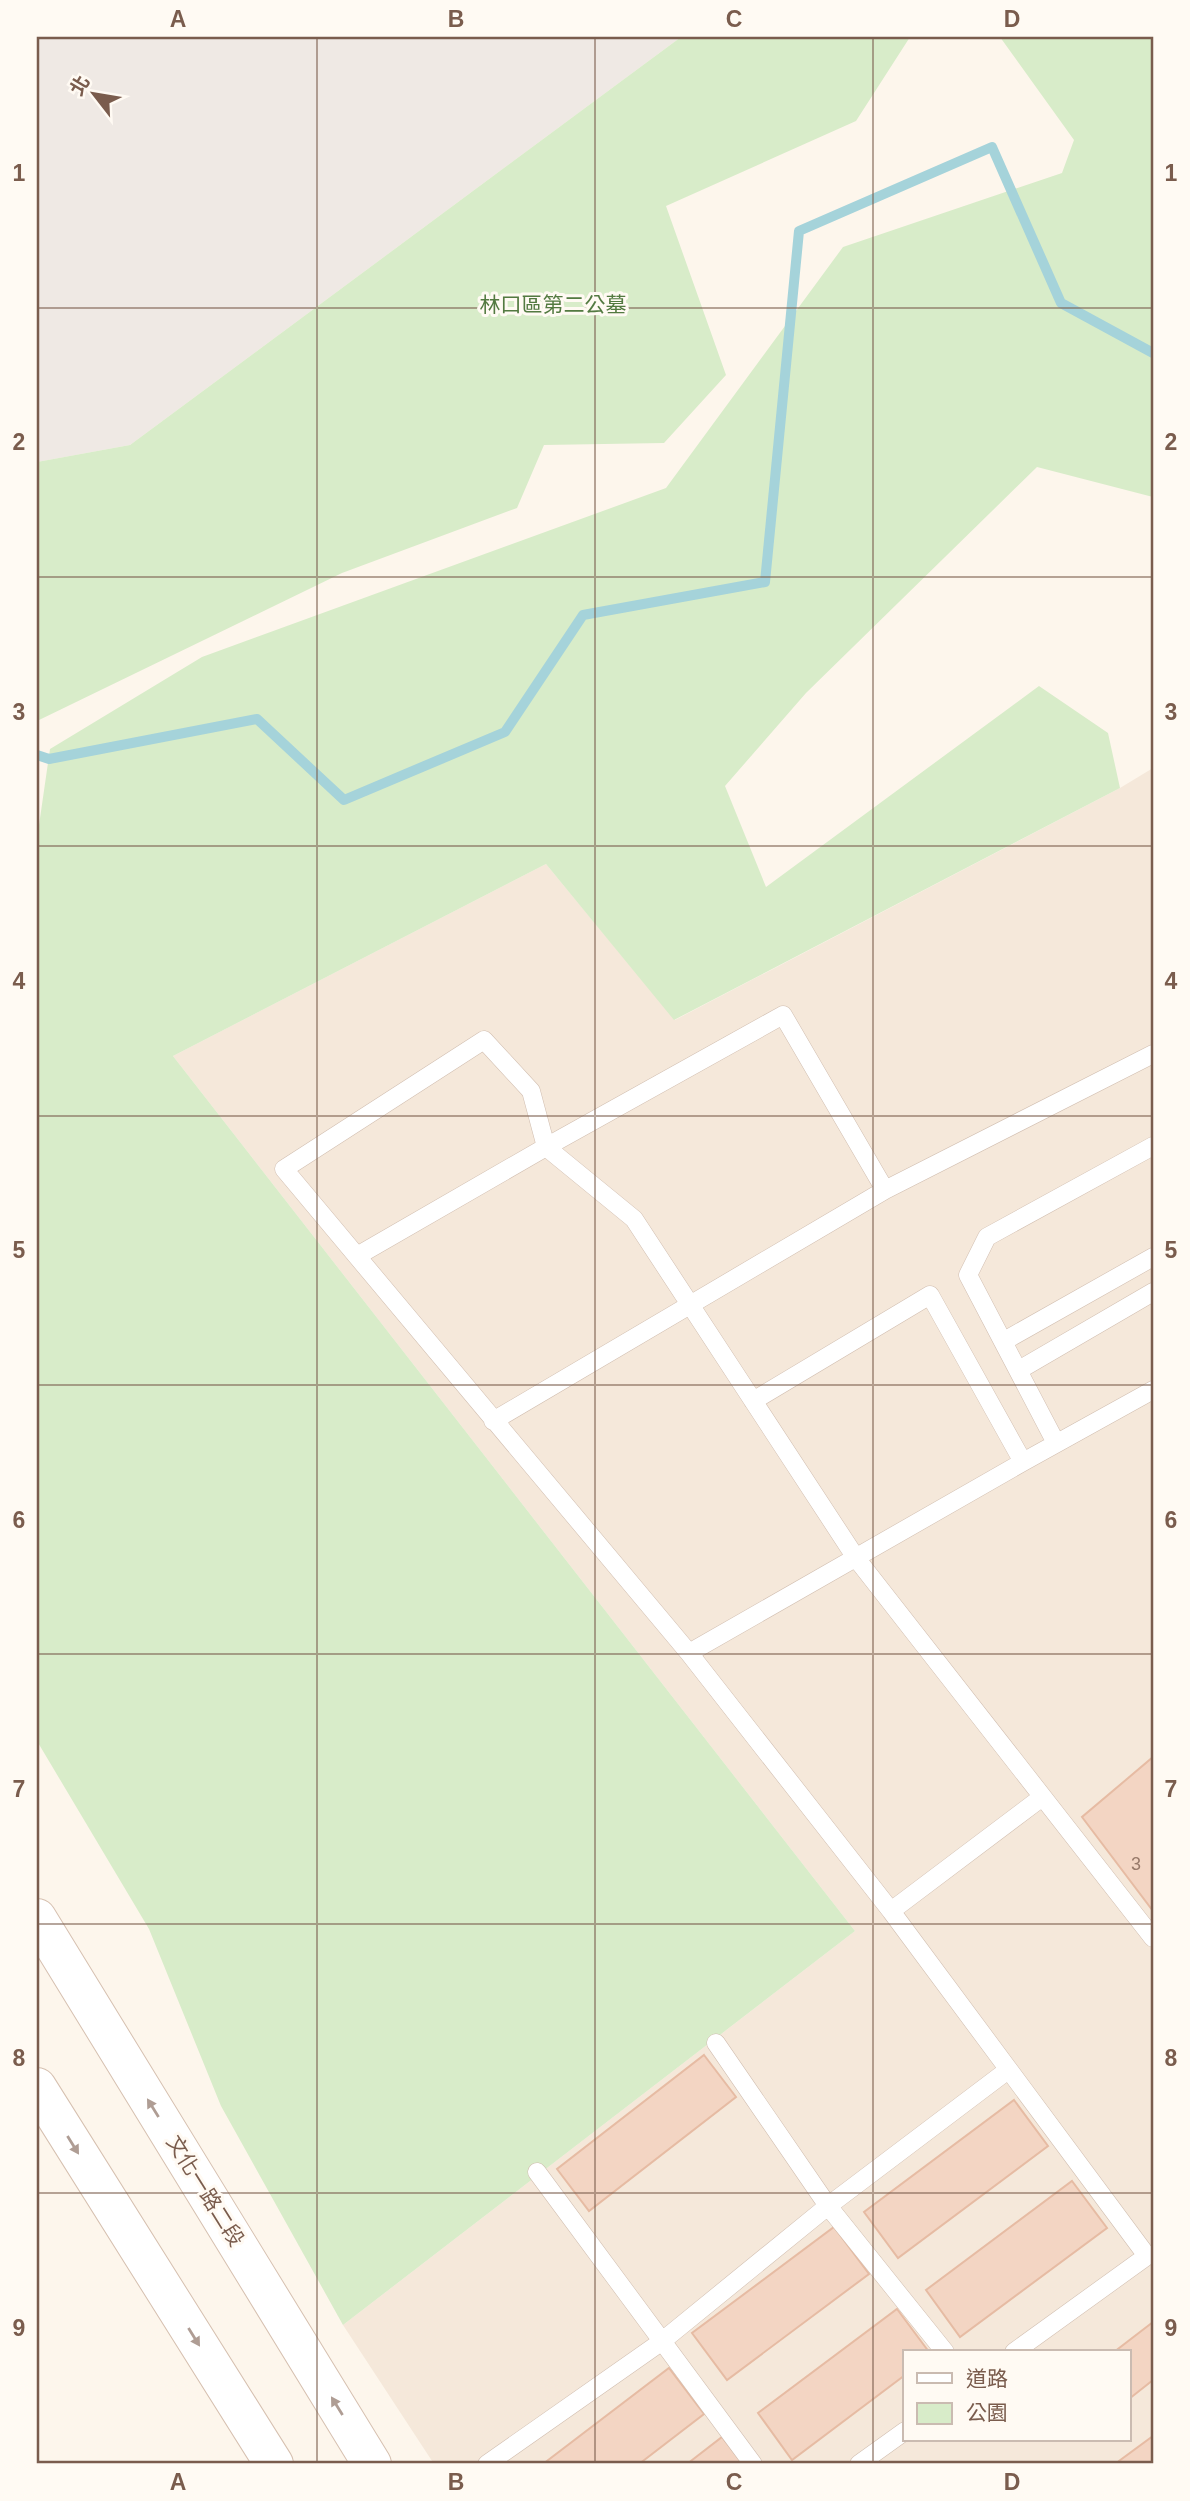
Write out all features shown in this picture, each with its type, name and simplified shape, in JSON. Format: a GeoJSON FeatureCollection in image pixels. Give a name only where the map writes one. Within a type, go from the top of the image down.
{"type":"FeatureCollection","features":[{"type":"Feature","properties":{"kind":"main road","name":"文化一路二段"},"geometry":{"type":"LineString","coordinates":[[37,1918],[372,2464]]}},
{"type":"Feature","properties":{"kind":"main road"},"geometry":{"type":"LineString","coordinates":[[37,2087],[274,2464]]}},
{"type":"Feature","properties":{"kind":"lane"},"geometry":{"type":"LineString","coordinates":[[357,1256],[783,1014],[885,1190]]}},
{"type":"Feature","properties":{"kind":"lane"},"geometry":{"type":"LineString","coordinates":[[1017,2350],[1151,2259],[891,1911],[689,1653],[284,1169],[484,1040],[531,1091],[546,1147],[634,1219],[856,1558],[1153,1938]]}},
{"type":"Feature","properties":{"kind":"lane"},"geometry":{"type":"LineString","coordinates":[[493,1421],[885,1190],[1153,1054]]}},
{"type":"Feature","properties":{"kind":"lane"},"geometry":{"type":"LineString","coordinates":[[1056,1443],[968,1275],[987,1237],[1153,1146]]}},
{"type":"Feature","properties":{"kind":"lane"},"geometry":{"type":"LineString","coordinates":[[1004,1341],[1153,1257]]}},
{"type":"Feature","properties":{"kind":"lane"},"geometry":{"type":"LineString","coordinates":[[1018,1370],[1153,1292]]}},
{"type":"Feature","properties":{"kind":"lane"},"geometry":{"type":"LineString","coordinates":[[753,1401],[930,1295],[1023,1462]]}},
{"type":"Feature","properties":{"kind":"lane"},"geometry":{"type":"LineString","coordinates":[[689,1653],[1153,1390]]}},
{"type":"Feature","properties":{"kind":"lane"},"geometry":{"type":"LineString","coordinates":[[891,1911],[1041,1798]]}},
{"type":"Feature","properties":{"kind":"lane"},"geometry":{"type":"LineString","coordinates":[[716,2043],[828,2206],[943,2350]]}},
{"type":"Feature","properties":{"kind":"lane"},"geometry":{"type":"LineString","coordinates":[[486,2464],[661,2342],[828,2206],[1008,2070]]}},
{"type":"Feature","properties":{"kind":"lane"},"geometry":{"type":"LineString","coordinates":[[537,2172],[753,2464]]}},
{"type":"Feature","properties":{"kind":"lane"},"geometry":{"type":"LineString","coordinates":[[859,2464],[903,2432]]}},
{"type":"Feature","properties":{"kind":"shaded area"},"geometry":{"type":"Polygon","coordinates":[[[37,37],[681,37],[130,445],[37,462],[37,37]]]}},
{"type":"Feature","properties":{"kind":"shaded area"},"geometry":{"type":"Polygon","coordinates":[[[1153,768],[1153,2464],[434,2464],[343,2325],[855,1931],[173,1056],[546,864],[675,1020],[1120,788],[1153,768]]]}},
{"type":"Feature","properties":{"kind":"green space","name":"林口區第二公墓"},"geometry":{"type":"Polygon","coordinates":[[[681,37],[910,37],[856,121],[666,206],[726,375],[664,443],[544,445],[517,508],[342,573],[37,721],[37,462],[130,445],[681,37]]]}},
{"type":"Feature","properties":{"kind":"green space"},"geometry":{"type":"Polygon","coordinates":[[[1000,37],[1153,37],[1153,497],[1037,467],[806,693],[725,786],[766,887],[1039,686],[1108,733],[1120,788],[674,1020],[546,864],[173,1056],[855,1931],[343,2325],[221,2106],[149,1929],[37,1741],[37,839],[50,749],[202,657],[666,488],[843,247],[1062,173],[1074,140],[1000,37]]]}},
{"type":"Feature","properties":{"kind":"building"},"geometry":{"type":"Polygon","coordinates":[[[1153,1757],[1153,1911],[1082,1817],[1153,1757]]]}},
{"type":"Feature","properties":{"kind":"building"},"geometry":{"type":"Polygon","coordinates":[[[704,2055],[736,2097],[589,2211],[557,2169],[704,2055]]]}},
{"type":"Feature","properties":{"kind":"building"},"geometry":{"type":"Polygon","coordinates":[[[1014,2100],[1048,2146],[898,2258],[864,2212],[1014,2100]]]}},
{"type":"Feature","properties":{"kind":"building"},"geometry":{"type":"Polygon","coordinates":[[[1072,2181],[1107,2228],[960,2337],[926,2290],[1072,2181]]]}},
{"type":"Feature","properties":{"kind":"building"},"geometry":{"type":"Polygon","coordinates":[[[834,2227],[869,2274],[727,2380],[692,2333],[834,2227]]]}},
{"type":"Feature","properties":{"kind":"building"},"geometry":{"type":"Polygon","coordinates":[[[897,2309],[928,2350],[903,2350],[903,2377],[792,2460],[758,2413],[897,2309]]]}},
{"type":"Feature","properties":{"kind":"building"},"geometry":{"type":"Polygon","coordinates":[[[1153,2322],[1153,2380],[1130,2398],[1130,2350],[1117,2350],[1153,2322]]]}},
{"type":"Feature","properties":{"kind":"building"},"geometry":{"type":"Polygon","coordinates":[[[669,2368],[704,2414],[639,2464],[543,2464],[669,2368]]]}},
{"type":"Feature","properties":{"kind":"building"},"geometry":{"type":"Polygon","coordinates":[[[1153,2436],[1153,2464],[1121,2464],[1119,2461],[1153,2436]]]}},
{"type":"Feature","properties":{"kind":"building"},"geometry":{"type":"Polygon","coordinates":[[[722,2437],[743,2464],[687,2464],[722,2437]]]}},
{"type":"Feature","properties":{"kind":"waterway"},"geometry":{"type":"LineString","coordinates":[[37,755],[49,759],[257,719],[344,800],[505,732],[583,615],[765,582],[799,231],[992,147],[1061,303],[1153,353]]}}]}
